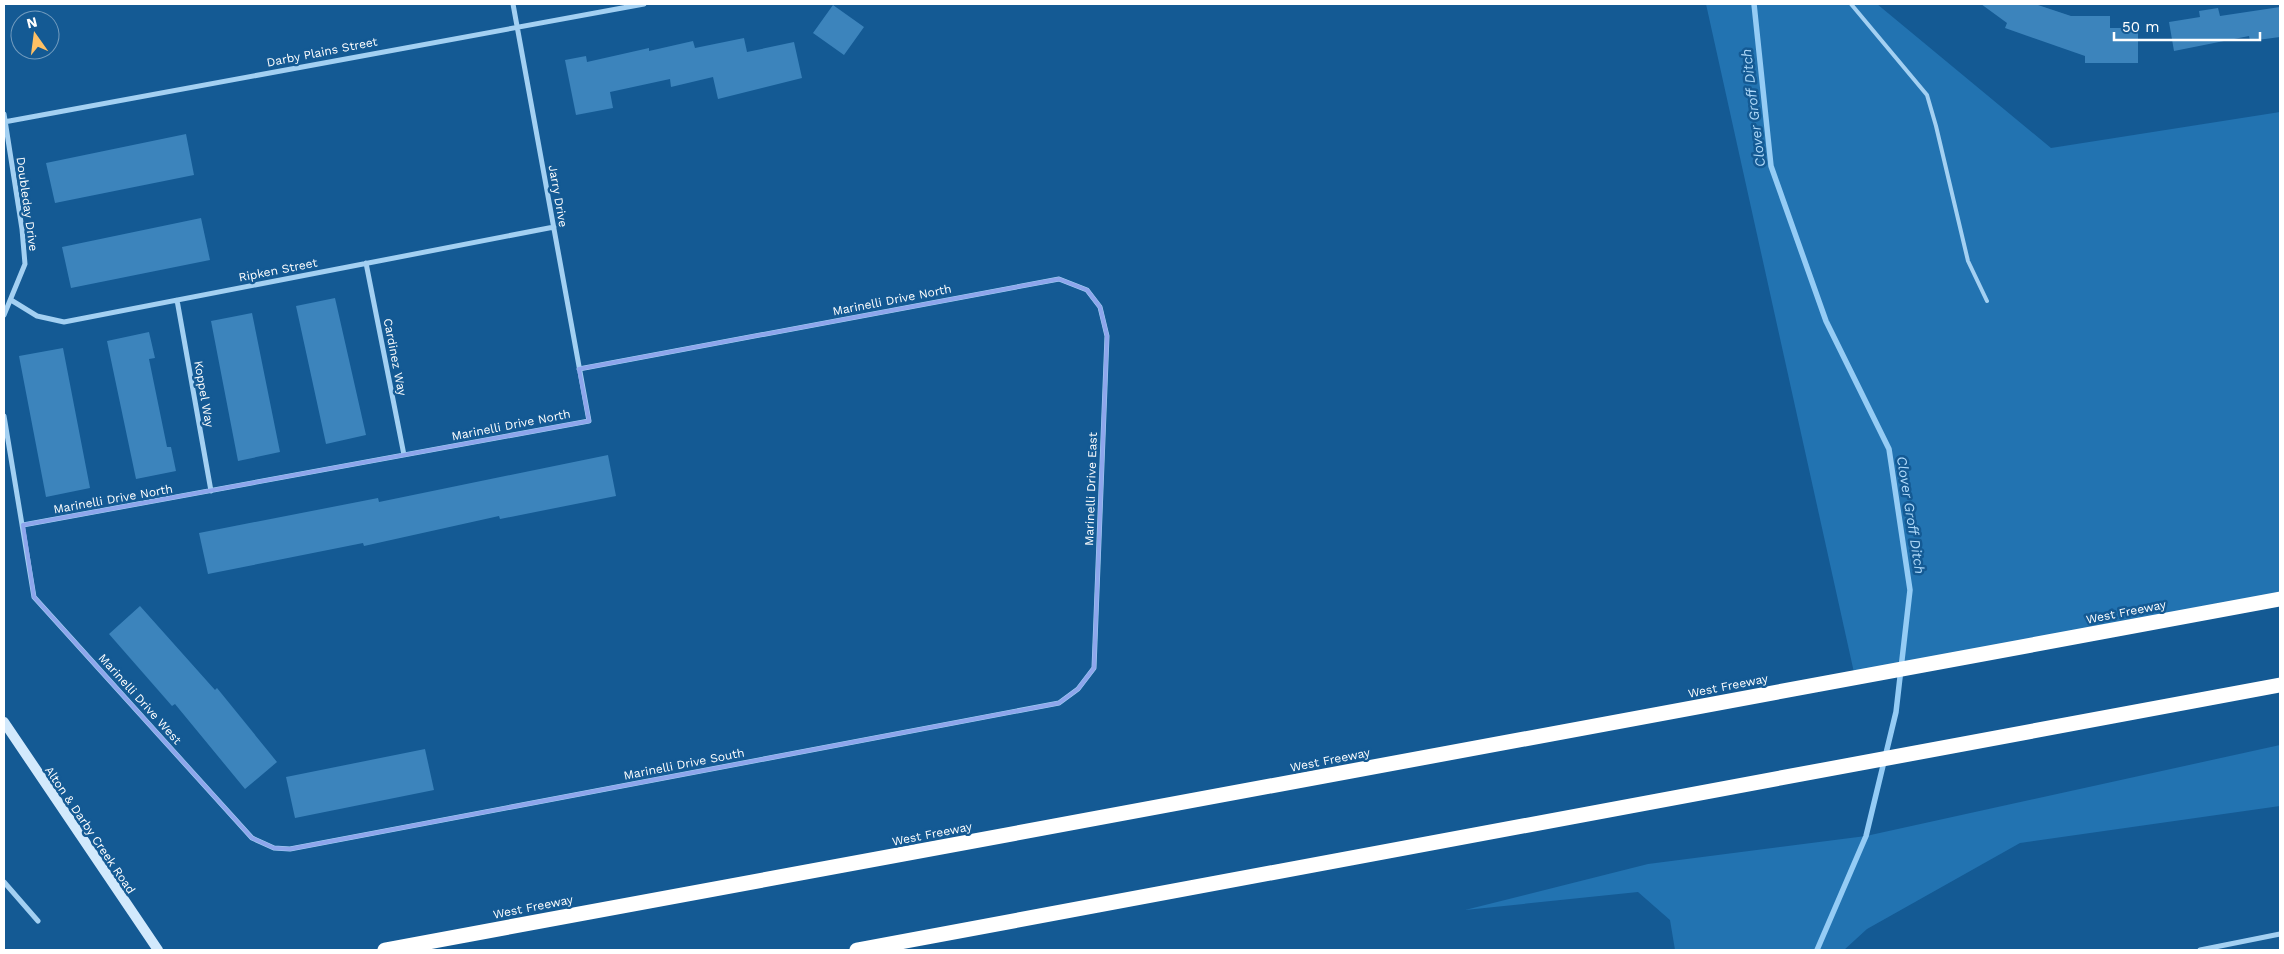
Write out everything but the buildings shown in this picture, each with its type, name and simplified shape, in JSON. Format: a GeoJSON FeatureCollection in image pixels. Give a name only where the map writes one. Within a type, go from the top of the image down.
{"type":"FeatureCollection","features":[{"type":"Feature","properties":{"kind":"highway","name":"West Freeway"},"geometry":{"type":"LineString","coordinates":[[385,950],[1928,665],[2280,598]]}},
{"type":"Feature","properties":{"kind":"highway"},"geometry":{"type":"LineString","coordinates":[[857,950],[2280,685]]}},
{"type":"Feature","properties":{"kind":"main road","name":"Alton & Darby Creek Road"},"geometry":{"type":"LineString","coordinates":[[4,722],[158,950]]}},
{"type":"Feature","properties":{"kind":"street","name":"Jarry Drive"},"geometry":{"type":"LineString","coordinates":[[513,4],[579,369]]}},
{"type":"Feature","properties":{"kind":"street","name":"Darby Plains Street"},"geometry":{"type":"LineString","coordinates":[[4,122],[644,4]]}},
{"type":"Feature","properties":{"kind":"street","name":"Doubleday Drive"},"geometry":{"type":"LineString","coordinates":[[4,114],[22,229],[25,264],[4,315]]}},
{"type":"Feature","properties":{"kind":"street","name":"Ripken Street"},"geometry":{"type":"LineString","coordinates":[[11,300],[37,316],[64,322],[554,227]]}},
{"type":"Feature","properties":{"kind":"street","name":"Cardinez Way"},"geometry":{"type":"LineString","coordinates":[[366,263],[404,455]]}},
{"type":"Feature","properties":{"kind":"street","name":"Marinelli Drive North"},"geometry":{"type":"LineString","coordinates":[[23,525],[589,421],[579,369],[1059,279],[1087,290]]}},
{"type":"Feature","properties":{"kind":"street","name":"Marinelli Drive East"},"geometry":{"type":"LineString","coordinates":[[1078,689],[1094,668],[1107,336],[1100,307],[1087,290]]}},
{"type":"Feature","properties":{"kind":"street","name":"Koppel Way"},"geometry":{"type":"LineString","coordinates":[[177,300],[211,491]]}},
{"type":"Feature","properties":{"kind":"street"},"geometry":{"type":"LineString","coordinates":[[4,416],[23,525]]}},
{"type":"Feature","properties":{"kind":"street","name":"Marinelli Drive West"},"geometry":{"type":"LineString","coordinates":[[23,525],[34,597],[252,838],[274,848],[290,849]]}},
{"type":"Feature","properties":{"kind":"street","name":"Marinelli Drive South"},"geometry":{"type":"LineString","coordinates":[[290,849],[1059,703],[1078,689]]}},
{"type":"Feature","properties":{"kind":"street"},"geometry":{"type":"LineString","coordinates":[[4,882],[38,921]]}},
{"type":"Feature","properties":{"kind":"street"},"geometry":{"type":"LineString","coordinates":[[2203,950],[2280,934]]}},
{"type":"Feature","properties":{"kind":"lane"},"geometry":{"type":"LineString","coordinates":[[1851,4],[1927,95],[1968,261],[1987,301]]}},
{"type":"Feature","properties":{"kind":"highlighted area"},"geometry":{"type":"Polygon","coordinates":[[[1059,279],[1087,290],[1100,307],[1107,336],[1094,668],[1078,689],[1059,703],[290,849],[274,848],[252,838],[34,597],[23,525],[589,421],[579,369],[1059,279]]]}},
{"type":"Feature","properties":{"kind":"shaded area"},"geometry":{"type":"Polygon","coordinates":[[[1706,4],[1877,4],[2051,148],[2280,112],[2280,599],[1855,677],[1706,4]]]}},
{"type":"Feature","properties":{"kind":"shaded area"},"geometry":{"type":"Polygon","coordinates":[[[2280,745],[2280,806],[2020,843],[1867,929],[1844,950],[1675,950],[1670,920],[1638,892],[1465,910],[1648,864],[1866,836],[2280,745]]]}},
{"type":"Feature","properties":{"kind":"waterway","name":"Clover Groff Ditch"},"geometry":{"type":"LineString","coordinates":[[1754,4],[1771,166],[1826,321],[1889,449],[1910,590],[1896,712],[1866,836],[1817,950]]}}]}
